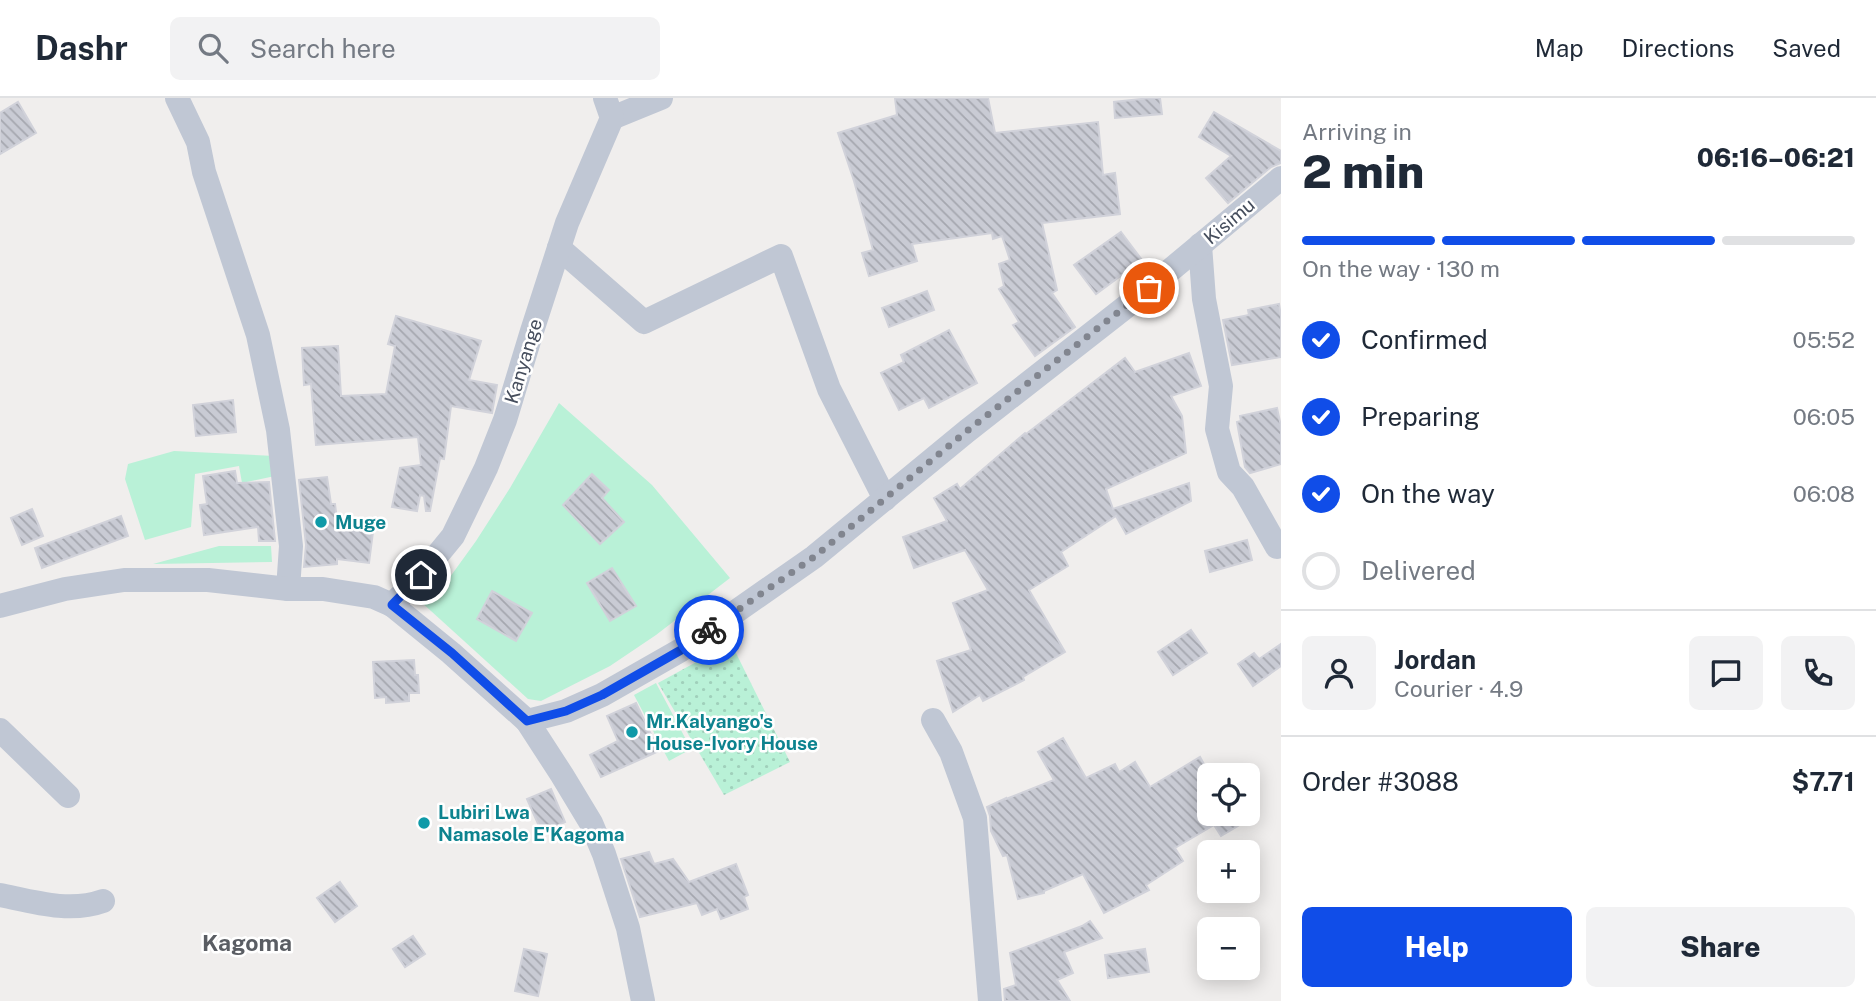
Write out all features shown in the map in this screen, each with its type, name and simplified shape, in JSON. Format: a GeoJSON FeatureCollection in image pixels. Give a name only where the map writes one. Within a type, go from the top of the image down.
{"type":"FeatureCollection","features":[{"type":"Feature","properties":{"kind":"street"},"geometry":{"type":"LineString","coordinates":[[177,98],[198,142],[204,172],[258,335],[280,440],[291,546],[288,589]]}},
{"type":"Feature","properties":{"kind":"street"},"geometry":{"type":"LineString","coordinates":[[609,108],[661,98]]}},
{"type":"Feature","properties":{"kind":"street","name":"Kanyange"},"geometry":{"type":"LineString","coordinates":[[392,605],[453,536],[486,468],[505,420],[567,223],[609,108]]}},
{"type":"Feature","properties":{"kind":"street","name":"Kisimu"},"geometry":{"type":"LineString","coordinates":[[527,721],[566,711],[602,695],[681,650],[814,557],[967,431],[1132,302],[1281,178]]}},
{"type":"Feature","properties":{"kind":"street"},"geometry":{"type":"LineString","coordinates":[[1200,245],[1204,299],[1222,386],[1217,429],[1229,471],[1243,487],[1277,547]]}},
{"type":"Feature","properties":{"kind":"street"},"geometry":{"type":"LineString","coordinates":[[559,248],[644,322],[781,256],[829,390],[885,499]]}},
{"type":"Feature","properties":{"kind":"street"},"geometry":{"type":"LineString","coordinates":[[0,606],[65,589],[124,580],[208,580],[288,589],[323,589],[374,597],[392,605],[452,653],[527,721],[591,823],[604,854],[628,928],[643,1001]]}},
{"type":"Feature","properties":{"kind":"street"},"geometry":{"type":"LineString","coordinates":[[933,720],[951,752],[975,818],[990,1001]]}},
{"type":"Feature","properties":{"kind":"street"},"geometry":{"type":"LineString","coordinates":[[0,730],[68,796]]}},
{"type":"Feature","properties":{"kind":"street"},"geometry":{"type":"LineString","coordinates":[[0,895],[46,906],[92,905],[103,901]]}},
{"type":"Feature","properties":{"kind":"green space"},"geometry":{"type":"Polygon","coordinates":[[[559,403],[652,485],[730,578],[656,635],[610,666],[541,701],[528,699],[420,601],[450,577],[476,541],[559,403]]]}},
{"type":"Feature","properties":{"kind":"green space"},"geometry":{"type":"Polygon","coordinates":[[[174,451],[275,456],[275,476],[242,483],[239,466],[195,474],[191,527],[145,540],[125,479],[128,464],[174,451]]]}},
{"type":"Feature","properties":{"kind":"green space"},"geometry":{"type":"Polygon","coordinates":[[[219,546],[271,546],[272,562],[153,564],[219,546]]]}},
{"type":"Feature","properties":{"kind":"green space"},"geometry":{"type":"Polygon","coordinates":[[[731,643],[790,762],[724,795],[658,683],[731,643]]]}},
{"type":"Feature","properties":{"kind":"green space"},"geometry":{"type":"Polygon","coordinates":[[[656,683],[691,749],[669,761],[634,695],[656,683]]]}},
{"type":"Feature","properties":{"kind":"building"},"geometry":{"type":"Polygon","coordinates":[[[895,98],[988,98],[995,133],[1098,122],[1103,175],[1115,173],[1120,214],[1042,223],[1057,290],[1052,293],[1075,327],[1035,356],[1013,325],[1019,322],[999,289],[1004,286],[999,264],[1010,260],[1002,236],[993,239],[992,233],[912,244],[917,261],[869,276],[862,253],[873,250],[838,133],[897,115],[895,98]]]}},
{"type":"Feature","properties":{"kind":"building"},"geometry":{"type":"Polygon","coordinates":[[[1160,98],[1162,114],[1115,118],[1114,102],[1160,98]]]}},
{"type":"Feature","properties":{"kind":"building"},"geometry":{"type":"Polygon","coordinates":[[[18,102],[36,133],[0,154],[0,113],[18,102]]]}},
{"type":"Feature","properties":{"kind":"building"},"geometry":{"type":"Polygon","coordinates":[[[1214,112],[1281,151],[1281,163],[1271,167],[1228,203],[1206,178],[1231,156],[1199,137],[1214,112]]]}},
{"type":"Feature","properties":{"kind":"building"},"geometry":{"type":"Polygon","coordinates":[[[1121,232],[1142,260],[1096,294],[1074,265],[1121,232]]]}},
{"type":"Feature","properties":{"kind":"building"},"geometry":{"type":"Polygon","coordinates":[[[927,291],[934,310],[889,327],[882,308],[927,291]]]}},
{"type":"Feature","properties":{"kind":"building"},"geometry":{"type":"Polygon","coordinates":[[[1279,304],[1281,357],[1232,365],[1223,320],[1249,315],[1248,310],[1279,304]]]}},
{"type":"Feature","properties":{"kind":"building"},"geometry":{"type":"Polygon","coordinates":[[[396,316],[481,341],[469,380],[497,385],[492,413],[451,406],[444,459],[440,458],[430,511],[426,511],[424,496],[420,495],[417,511],[392,507],[400,468],[421,465],[418,437],[316,445],[311,384],[304,385],[302,348],[338,346],[341,396],[386,394],[395,346],[388,344],[396,316]]]}},
{"type":"Feature","properties":{"kind":"building"},"geometry":{"type":"Polygon","coordinates":[[[949,330],[977,383],[929,408],[924,398],[899,410],[881,373],[904,362],[901,355],[949,330]]]}},
{"type":"Feature","properties":{"kind":"building"},"geometry":{"type":"Polygon","coordinates":[[[1189,353],[1201,386],[1171,396],[1182,416],[1186,453],[1106,489],[1113,509],[1189,483],[1191,501],[1126,534],[1116,516],[1061,552],[1068,566],[1029,590],[1065,652],[1023,677],[1024,680],[983,701],[980,695],[953,712],[937,661],[971,650],[953,603],[988,590],[965,550],[914,568],[903,537],[947,521],[934,498],[957,484],[960,489],[1025,433],[1125,358],[1135,372],[1189,353]]]}},
{"type":"Feature","properties":{"kind":"building"},"geometry":{"type":"Polygon","coordinates":[[[233,400],[236,432],[196,436],[193,405],[233,400]]]}},
{"type":"Feature","properties":{"kind":"building"},"geometry":{"type":"Polygon","coordinates":[[[1277,408],[1281,426],[1281,464],[1250,473],[1245,467],[1237,422],[1241,421],[1240,416],[1277,408]]]}},
{"type":"Feature","properties":{"kind":"building"},"geometry":{"type":"Polygon","coordinates":[[[235,471],[237,483],[269,482],[275,541],[259,541],[258,527],[204,535],[200,505],[207,504],[203,476],[235,471]]]}},
{"type":"Feature","properties":{"kind":"building"},"geometry":{"type":"Polygon","coordinates":[[[592,474],[609,490],[602,498],[624,522],[600,544],[563,505],[592,474]]]}},
{"type":"Feature","properties":{"kind":"building"},"geometry":{"type":"Polygon","coordinates":[[[327,477],[331,504],[335,504],[338,528],[373,532],[369,563],[337,559],[337,564],[304,567],[306,545],[299,480],[327,477]]]}},
{"type":"Feature","properties":{"kind":"building"},"geometry":{"type":"Polygon","coordinates":[[[32,509],[43,536],[22,545],[11,518],[32,509]]]}},
{"type":"Feature","properties":{"kind":"building"},"geometry":{"type":"Polygon","coordinates":[[[121,516],[128,536],[42,568],[35,548],[121,516]]]}},
{"type":"Feature","properties":{"kind":"building"},"geometry":{"type":"Polygon","coordinates":[[[1247,540],[1252,560],[1210,572],[1205,551],[1247,540]]]}},
{"type":"Feature","properties":{"kind":"building"},"geometry":{"type":"Polygon","coordinates":[[[612,568],[636,606],[610,621],[587,583],[612,568]]]}},
{"type":"Feature","properties":{"kind":"building"},"geometry":{"type":"Polygon","coordinates":[[[492,591],[532,613],[516,641],[477,619],[492,591]]]}},
{"type":"Feature","properties":{"kind":"building"},"geometry":{"type":"Polygon","coordinates":[[[1191,630],[1207,653],[1173,675],[1158,652],[1191,630]]]}},
{"type":"Feature","properties":{"kind":"building"},"geometry":{"type":"Polygon","coordinates":[[[1281,644],[1281,666],[1253,686],[1238,664],[1254,653],[1259,659],[1281,644]]]}},
{"type":"Feature","properties":{"kind":"building"},"geometry":{"type":"Polygon","coordinates":[[[414,660],[419,693],[409,693],[409,701],[386,703],[386,697],[375,698],[373,662],[414,660]]]}},
{"type":"Feature","properties":{"kind":"building","name":"Mr.Kalyango's House-Ivory House"},"geometry":{"type":"Polygon","coordinates":[[[636,703],[659,751],[601,777],[590,755],[618,741],[607,716],[636,703]]]}},
{"type":"Feature","properties":{"kind":"building"},"geometry":{"type":"Polygon","coordinates":[[[1063,738],[1086,778],[1115,764],[1119,772],[1135,762],[1150,787],[1200,757],[1203,763],[1197,763],[1197,826],[1212,826],[1175,848],[1183,861],[1146,885],[1149,890],[1104,913],[1083,874],[1044,893],[1018,899],[1007,855],[1003,856],[991,831],[987,807],[1054,780],[1038,752],[1063,738]]]}},
{"type":"Feature","properties":{"kind":"building"},"geometry":{"type":"Polygon","coordinates":[[[551,789],[565,822],[542,833],[527,799],[551,789]]]}},
{"type":"Feature","properties":{"kind":"building"},"geometry":{"type":"Polygon","coordinates":[[[1215,826],[1238,826],[1221,836],[1215,826]]]}},
{"type":"Feature","properties":{"kind":"building"},"geometry":{"type":"Polygon","coordinates":[[[649,852],[654,864],[673,859],[689,882],[736,864],[748,895],[744,897],[748,909],[721,919],[717,909],[702,915],[697,903],[640,917],[621,859],[649,852]]]}},
{"type":"Feature","properties":{"kind":"building"},"geometry":{"type":"Polygon","coordinates":[[[340,882],[357,906],[335,922],[317,898],[340,882]]]}},
{"type":"Feature","properties":{"kind":"building"},"geometry":{"type":"Polygon","coordinates":[[[1090,921],[1102,938],[1064,952],[1073,973],[1057,980],[1070,1001],[1005,1001],[1004,989],[1016,985],[1010,953],[1090,921]]]}},
{"type":"Feature","properties":{"kind":"building"},"geometry":{"type":"Polygon","coordinates":[[[413,936],[425,954],[405,967],[393,949],[413,936]]]}},
{"type":"Feature","properties":{"kind":"building"},"geometry":{"type":"Polygon","coordinates":[[[524,949],[547,954],[538,996],[515,991],[524,949]]]}},
{"type":"Feature","properties":{"kind":"building"},"geometry":{"type":"Polygon","coordinates":[[[1145,949],[1149,972],[1108,978],[1105,955],[1145,949]]]}},
{"type":"Feature","properties":{"kind":"way so far"},"geometry":{"type":"LineString","coordinates":[[709,630],[814,557],[967,431],[1149,288]]}},
{"type":"Feature","properties":{"kind":"place","name":"Muge"},"geometry":{"type":"Point","coordinates":[321,522]}},
{"type":"Feature","properties":{"kind":"place","name":"Mr.Kalyango's House-Ivory House"},"geometry":{"type":"Point","coordinates":[632,732]}},
{"type":"Feature","properties":{"kind":"place","name":"Lubiri Lwa Namasole E'Kagoma"},"geometry":{"type":"Point","coordinates":[424,823]}},
{"type":"Feature","properties":{"kind":"district","name":"Kagoma"},"geometry":{"type":"Point","coordinates":[247,942]}},
{"type":"Feature","properties":{"kind":"route"},"geometry":{"type":"LineString","coordinates":[[421,575],[392,605],[452,653],[527,721],[566,711],[602,695],[681,650],[709,630]]}}]}
